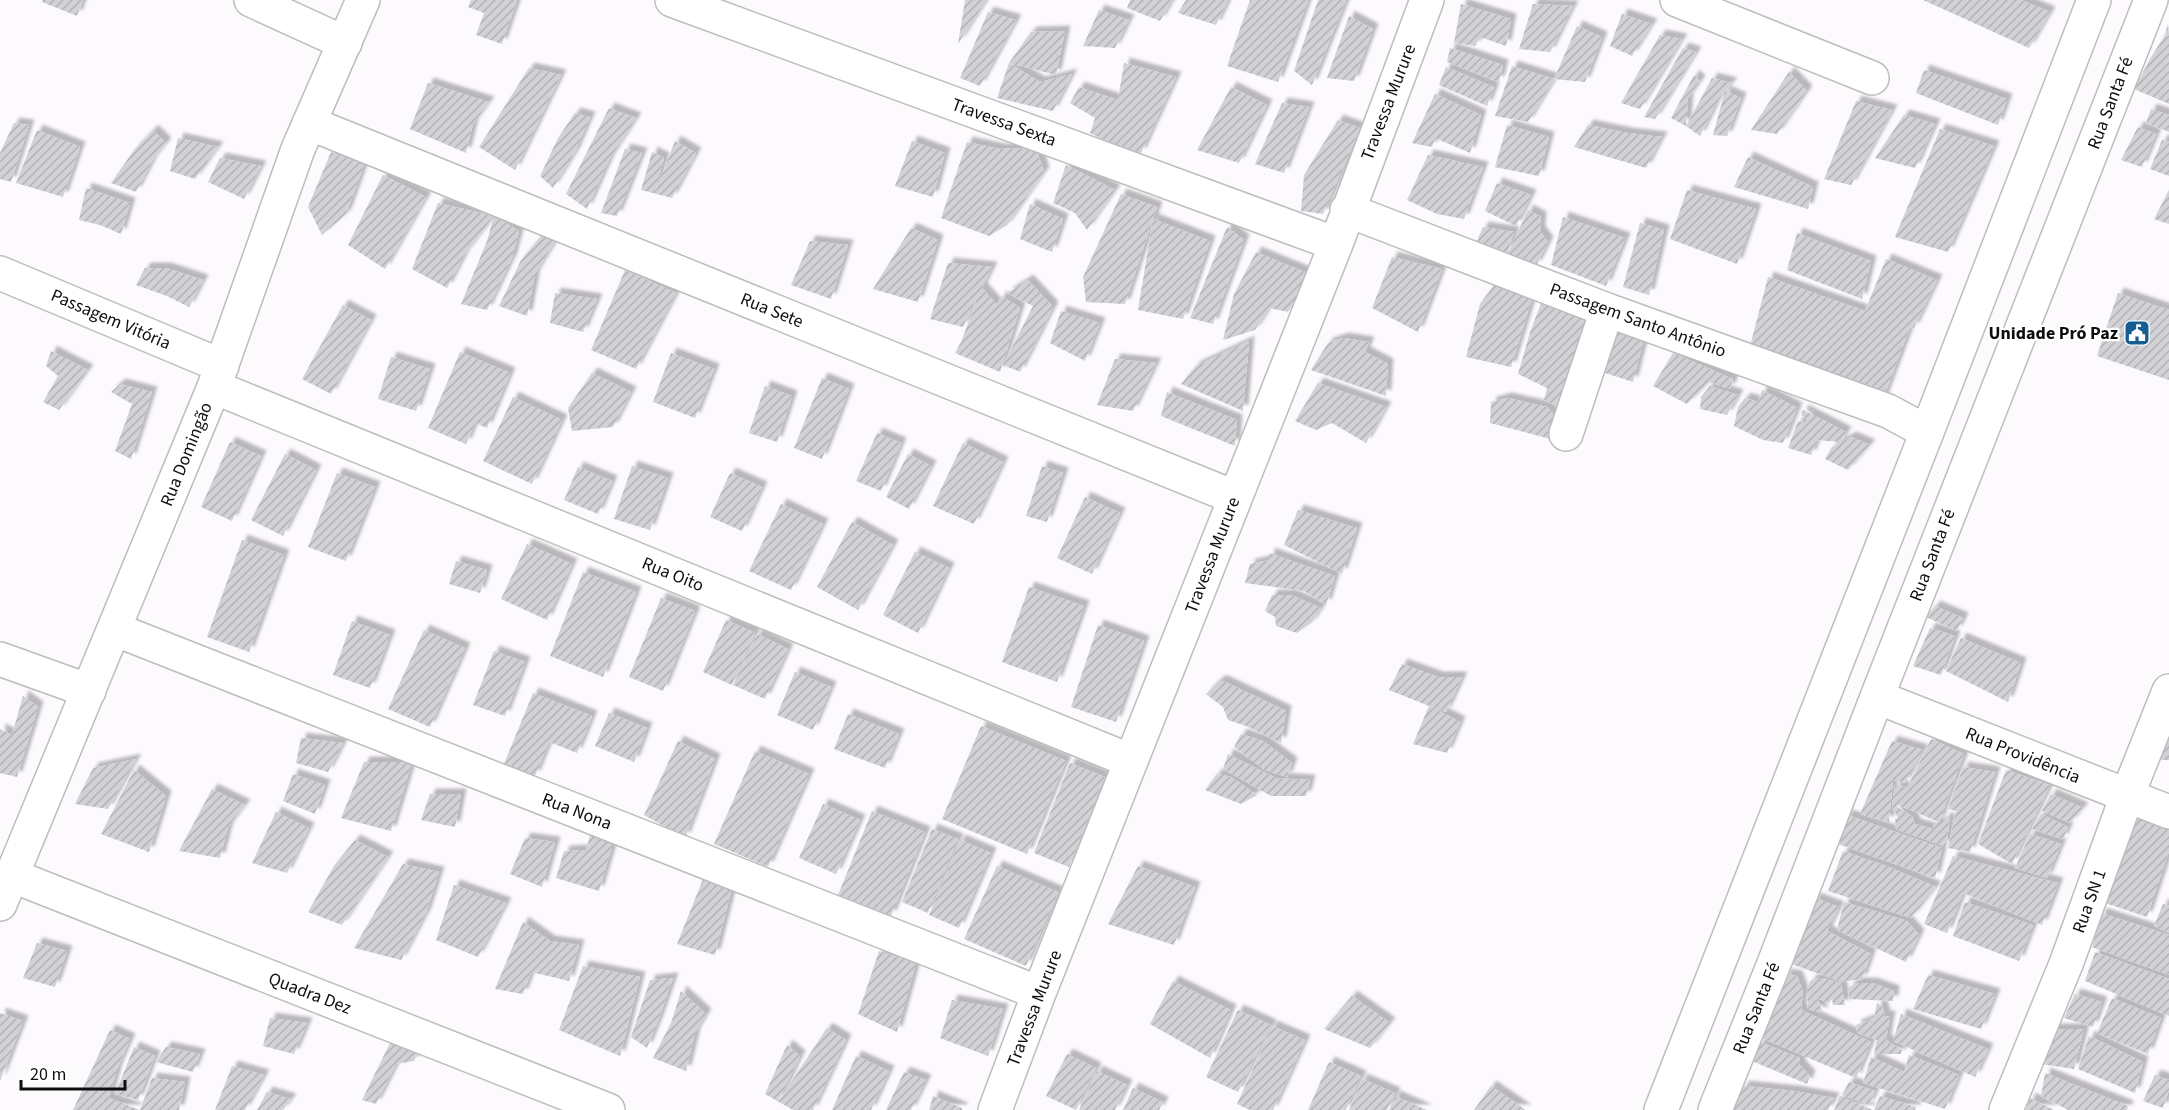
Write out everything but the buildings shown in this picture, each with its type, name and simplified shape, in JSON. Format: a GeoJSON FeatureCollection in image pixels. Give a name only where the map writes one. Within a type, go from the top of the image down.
{"type":"FeatureCollection","features":[{"type":"Feature","properties":{"kind":"street"},"geometry":{"type":"LineString","coordinates":[[251,0],[345,43]]}},
{"type":"Feature","properties":{"kind":"street","name":"Rua Domingão"},"geometry":{"type":"LineString","coordinates":[[6,890],[218,376],[309,123],[363,0]]}},
{"type":"Feature","properties":{"kind":"street","name":"Travessa Sexta"},"geometry":{"type":"LineString","coordinates":[[672,0],[1336,243]]}},
{"type":"Feature","properties":{"kind":"street","name":"Travessa Murure"},"geometry":{"type":"LineString","coordinates":[[995,1110],[1234,497],[1336,243],[1427,0]]}},
{"type":"Feature","properties":{"kind":"street"},"geometry":{"type":"LineString","coordinates":[[1677,0],[1872,78]]}},
{"type":"Feature","properties":{"kind":"street"},"geometry":{"type":"LineString","coordinates":[[1661,1110],[2094,0]]}},
{"type":"Feature","properties":{"kind":"street","name":"Rua Santa Fé"},"geometry":{"type":"LineString","coordinates":[[1715,1110],[2151,0]]}},
{"type":"Feature","properties":{"kind":"street","name":"Rua Sete"},"geometry":{"type":"LineString","coordinates":[[309,123],[1234,497]]}},
{"type":"Feature","properties":{"kind":"street","name":"Passagem Santo Antônio"},"geometry":{"type":"LineString","coordinates":[[1347,210],[1607,310],[1888,411],[1927,432]]}},
{"type":"Feature","properties":{"kind":"street","name":"Passagem Vitória"},"geometry":{"type":"LineString","coordinates":[[0,273],[218,376]]}},
{"type":"Feature","properties":{"kind":"street"},"geometry":{"type":"LineString","coordinates":[[1566,434],[1607,310]]}},
{"type":"Feature","properties":{"kind":"street","name":"Rua Oito"},"geometry":{"type":"LineString","coordinates":[[218,376],[1131,761]]}},
{"type":"Feature","properties":{"kind":"street","name":"Rua Nona"},"geometry":{"type":"LineString","coordinates":[[114,629],[1039,993]]}},
{"type":"Feature","properties":{"kind":"street"},"geometry":{"type":"LineString","coordinates":[[0,659],[89,691]]}},
{"type":"Feature","properties":{"kind":"street","name":"Rua SN 1"},"geometry":{"type":"LineString","coordinates":[[2006,1110],[2066,964],[2127,796],[2169,691]]}},
{"type":"Feature","properties":{"kind":"street","name":"Rua Providência"},"geometry":{"type":"LineString","coordinates":[[1876,697],[2169,812]]}},
{"type":"Feature","properties":{"kind":"street","name":"Quadra Dez"},"geometry":{"type":"LineString","coordinates":[[6,890],[608,1110]]}},
{"type":"Feature","properties":{"kind":"place","name":"Unidade Pró Paz"},"geometry":{"type":"Point","coordinates":[2137,333]}}]}
